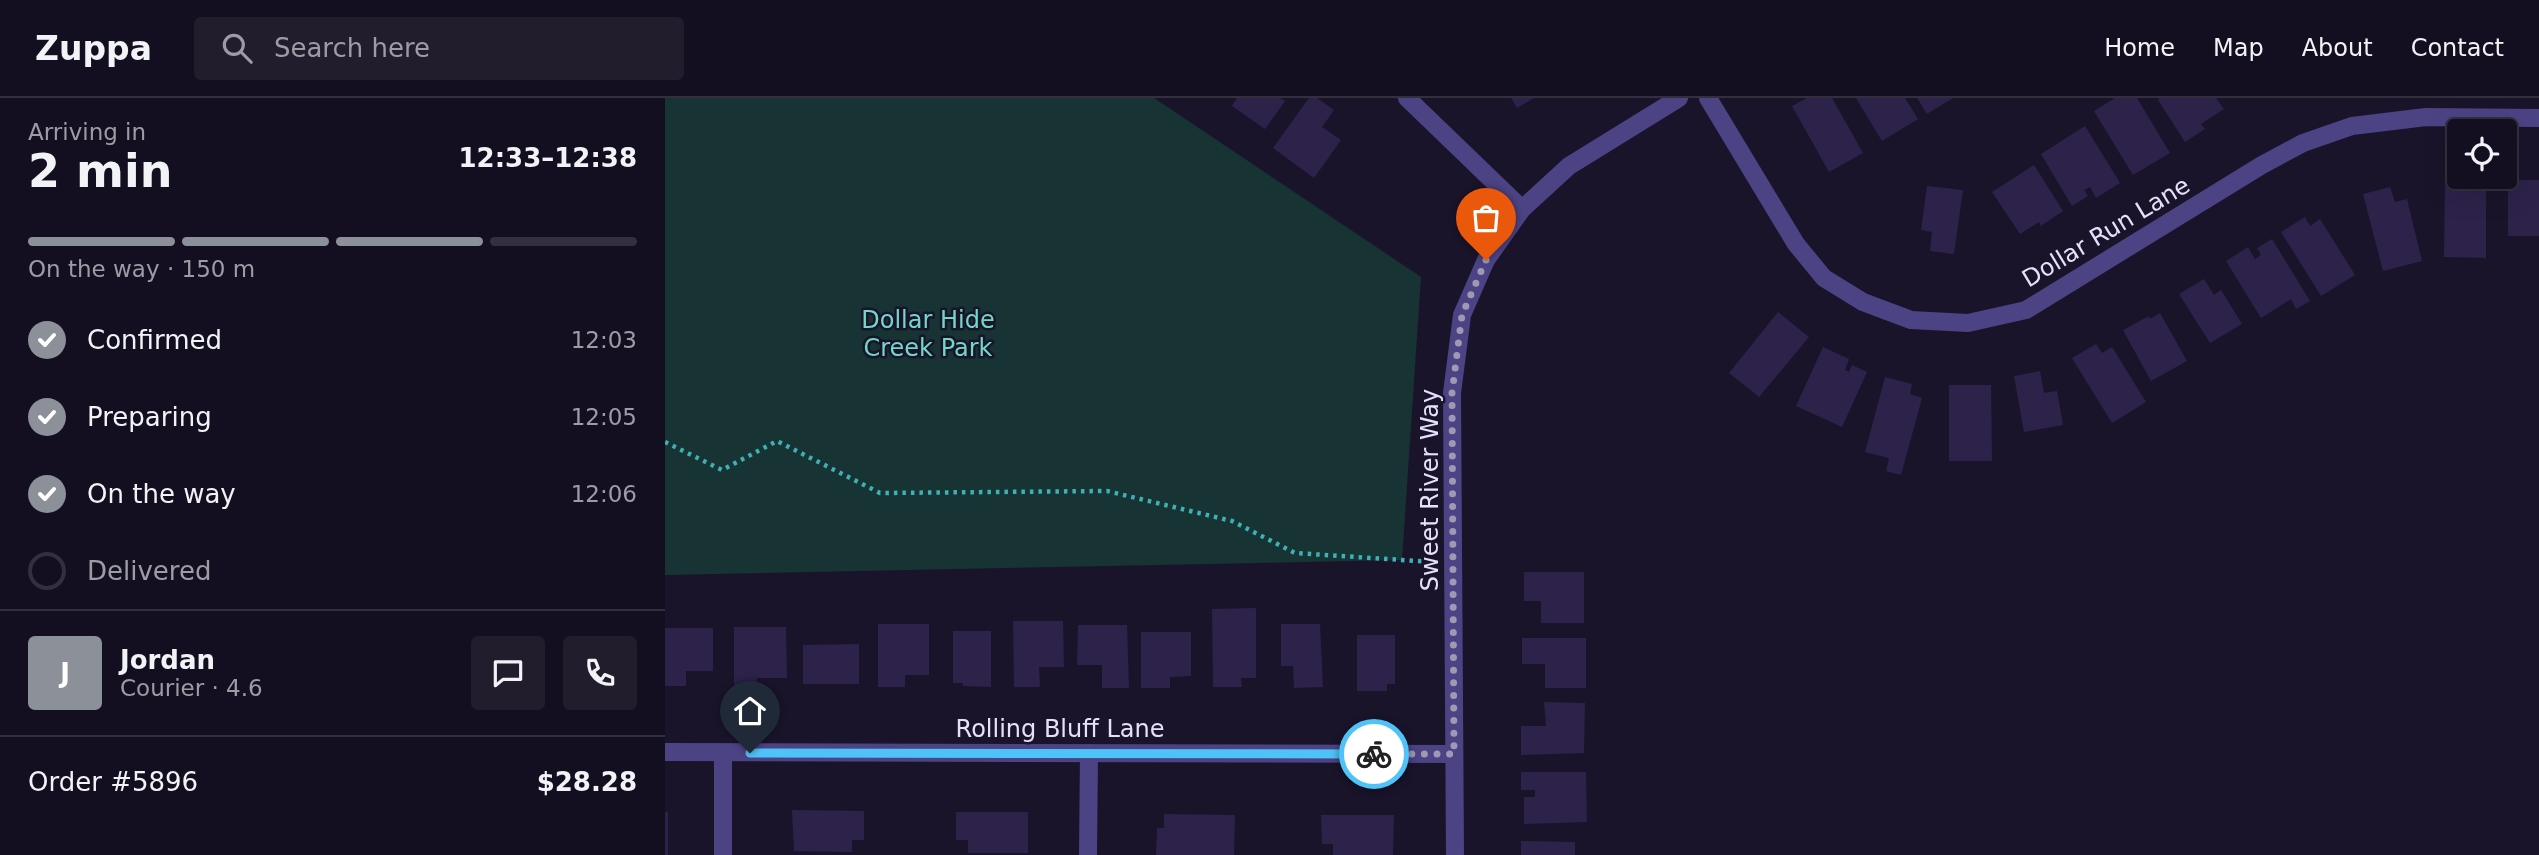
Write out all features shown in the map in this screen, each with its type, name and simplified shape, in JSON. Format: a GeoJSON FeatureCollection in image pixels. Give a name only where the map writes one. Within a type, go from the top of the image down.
{"type":"FeatureCollection","features":[{"type":"Feature","properties":{"kind":"street"},"geometry":{"type":"LineString","coordinates":[[1407,98],[1522,209]]}},
{"type":"Feature","properties":{"kind":"street","name":"Sweet River Way"},"geometry":{"type":"LineString","coordinates":[[1454,855],[1452,393],[1462,315],[1486,260],[1522,209],[1569,166],[1679,98]]}},
{"type":"Feature","properties":{"kind":"street","name":"Dollar Run Lane"},"geometry":{"type":"LineString","coordinates":[[1708,98],[1796,244],[1824,278],[1863,302],[1911,320],[1968,323],[2026,310],[2302,143],[2352,126],[2426,117],[2539,118]]}},
{"type":"Feature","properties":{"kind":"street","name":"Rolling Bluff Lane"},"geometry":{"type":"LineString","coordinates":[[665,752],[1454,754]]}},
{"type":"Feature","properties":{"kind":"street"},"geometry":{"type":"LineString","coordinates":[[723,753],[723,855]]}},
{"type":"Feature","properties":{"kind":"street"},"geometry":{"type":"LineString","coordinates":[[1089,754],[1089,855]]}},
{"type":"Feature","properties":{"kind":"path"},"geometry":{"type":"LineString","coordinates":[[665,442],[722,470],[777,441],[880,493],[1107,491],[1232,521],[1294,553],[1454,564]]}},
{"type":"Feature","properties":{"kind":"green space","name":"Dollar Hide Creek Park"},"geometry":{"type":"Polygon","coordinates":[[[665,98],[1154,98],[1421,277],[1402,560],[665,575],[665,98]]]}},
{"type":"Feature","properties":{"kind":"building"},"geometry":{"type":"Polygon","coordinates":[[[1237,98],[1280,98],[1285,101],[1265,129],[1232,106],[1237,98]]]}},
{"type":"Feature","properties":{"kind":"building"},"geometry":{"type":"Polygon","coordinates":[[[1309,98],[1317,98],[1334,110],[1322,127],[1341,140],[1314,178],[1273,148],[1309,98]]]}},
{"type":"Feature","properties":{"kind":"building"},"geometry":{"type":"Polygon","coordinates":[[[1511,98],[1534,98],[1517,108],[1511,98]]]}},
{"type":"Feature","properties":{"kind":"building"},"geometry":{"type":"Polygon","coordinates":[[[1807,98],[1832,98],[1863,153],[1829,172],[1792,106],[1807,98]]]}},
{"type":"Feature","properties":{"kind":"building"},"geometry":{"type":"Polygon","coordinates":[[[1856,98],[1905,98],[1918,119],[1882,141],[1856,98]]]}},
{"type":"Feature","properties":{"kind":"building"},"geometry":{"type":"Polygon","coordinates":[[[1917,98],[1953,98],[1927,114],[1917,98]]]}},
{"type":"Feature","properties":{"kind":"building"},"geometry":{"type":"Polygon","coordinates":[[[2115,98],[2137,98],[2170,153],[2133,175],[2094,111],[2115,98]]]}},
{"type":"Feature","properties":{"kind":"building"},"geometry":{"type":"Polygon","coordinates":[[[2216,98],[2224,109],[2201,124],[2205,129],[2185,142],[2158,100],[2216,98]]]}},
{"type":"Feature","properties":{"kind":"building"},"geometry":{"type":"Polygon","coordinates":[[[2085,126],[2120,183],[2096,198],[2090,187],[2084,190],[2088,196],[2072,206],[2041,154],[2085,126]]]}},
{"type":"Feature","properties":{"kind":"building"},"geometry":{"type":"Polygon","coordinates":[[[2034,165],[2063,211],[2041,226],[2039,222],[2020,234],[1992,192],[2034,165]]]}},
{"type":"Feature","properties":{"kind":"building"},"geometry":{"type":"Polygon","coordinates":[[[2445,180],[2447,189],[2486,189],[2486,258],[2444,257],[2445,180]]]}},
{"type":"Feature","properties":{"kind":"building"},"geometry":{"type":"Polygon","coordinates":[[[2517,180],[2539,180],[2539,236],[2508,236],[2508,189],[2517,189],[2517,180]]]}},
{"type":"Feature","properties":{"kind":"building"},"geometry":{"type":"Polygon","coordinates":[[[1927,186],[1963,190],[1954,254],[1930,251],[1932,232],[1921,230],[1927,186]]]}},
{"type":"Feature","properties":{"kind":"building"},"geometry":{"type":"Polygon","coordinates":[[[2390,187],[2395,202],[2407,199],[2422,261],[2383,271],[2363,194],[2390,187]]]}},
{"type":"Feature","properties":{"kind":"building"},"geometry":{"type":"Polygon","coordinates":[[[2305,217],[2310,226],[2320,219],[2355,275],[2321,296],[2281,232],[2305,217]]]}},
{"type":"Feature","properties":{"kind":"building"},"geometry":{"type":"Polygon","coordinates":[[[2272,239],[2310,301],[2296,309],[2291,299],[2261,318],[2226,261],[2248,247],[2255,259],[2261,255],[2257,248],[2272,239]]]}},
{"type":"Feature","properties":{"kind":"building"},"geometry":{"type":"Polygon","coordinates":[[[2204,279],[2214,295],[2221,290],[2242,324],[2210,343],[2179,294],[2204,279]]]}},
{"type":"Feature","properties":{"kind":"building"},"geometry":{"type":"Polygon","coordinates":[[[1778,312],[1809,337],[1759,397],[1729,373],[1778,312]]]}},
{"type":"Feature","properties":{"kind":"building"},"geometry":{"type":"Polygon","coordinates":[[[2160,313],[2187,361],[2151,381],[2123,330],[2160,313]]]}},
{"type":"Feature","properties":{"kind":"building"},"geometry":{"type":"Polygon","coordinates":[[[2096,344],[2102,353],[2112,347],[2146,402],[2112,423],[2072,358],[2096,344]]]}},
{"type":"Feature","properties":{"kind":"building"},"geometry":{"type":"Polygon","coordinates":[[[1823,347],[1849,359],[1845,370],[1849,372],[1852,365],[1867,372],[1842,427],[1796,406],[1823,347]]]}},
{"type":"Feature","properties":{"kind":"building"},"geometry":{"type":"Polygon","coordinates":[[[2040,371],[2044,393],[2057,391],[2063,425],[2024,432],[2014,376],[2040,371]]]}},
{"type":"Feature","properties":{"kind":"building"},"geometry":{"type":"Polygon","coordinates":[[[1885,377],[1912,384],[1910,394],[1922,398],[1901,475],[1886,471],[1889,458],[1865,452],[1885,377]]]}},
{"type":"Feature","properties":{"kind":"building"},"geometry":{"type":"Polygon","coordinates":[[[1949,385],[1991,385],[1992,461],[1949,461],[1949,385]]]}},
{"type":"Feature","properties":{"kind":"building"},"geometry":{"type":"Polygon","coordinates":[[[1524,572],[1584,572],[1584,623],[1541,623],[1541,601],[1524,601],[1524,572]]]}},
{"type":"Feature","properties":{"kind":"building"},"geometry":{"type":"Polygon","coordinates":[[[1256,608],[1256,678],[1241,678],[1242,687],[1213,687],[1212,609],[1256,608]]]}},
{"type":"Feature","properties":{"kind":"building"},"geometry":{"type":"Polygon","coordinates":[[[1013,621],[1063,621],[1064,667],[1039,667],[1040,687],[1014,687],[1013,621]]]}},
{"type":"Feature","properties":{"kind":"building"},"geometry":{"type":"Polygon","coordinates":[[[878,624],[929,624],[929,675],[905,675],[905,687],[878,687],[878,624]]]}},
{"type":"Feature","properties":{"kind":"building"},"geometry":{"type":"Polygon","coordinates":[[[1281,624],[1320,624],[1323,687],[1294,688],[1293,666],[1281,666],[1281,624]]]}},
{"type":"Feature","properties":{"kind":"building"},"geometry":{"type":"Polygon","coordinates":[[[1078,625],[1127,625],[1129,688],[1102,688],[1102,665],[1077,665],[1078,625]]]}},
{"type":"Feature","properties":{"kind":"building"},"geometry":{"type":"Polygon","coordinates":[[[734,627],[786,627],[787,678],[757,678],[757,685],[734,685],[734,627]]]}},
{"type":"Feature","properties":{"kind":"building"},"geometry":{"type":"Polygon","coordinates":[[[665,628],[713,628],[713,671],[686,671],[686,686],[665,686],[665,628]]]}},
{"type":"Feature","properties":{"kind":"building"},"geometry":{"type":"Polygon","coordinates":[[[953,631],[991,631],[991,687],[953,683],[953,631]]]}},
{"type":"Feature","properties":{"kind":"building"},"geometry":{"type":"Polygon","coordinates":[[[1141,632],[1191,632],[1191,676],[1170,677],[1170,688],[1141,688],[1141,632]]]}},
{"type":"Feature","properties":{"kind":"building"},"geometry":{"type":"Polygon","coordinates":[[[1357,635],[1395,635],[1395,684],[1387,684],[1387,691],[1357,691],[1357,635]]]}},
{"type":"Feature","properties":{"kind":"building"},"geometry":{"type":"Polygon","coordinates":[[[1522,638],[1586,638],[1586,688],[1545,688],[1545,664],[1522,664],[1522,638]]]}},
{"type":"Feature","properties":{"kind":"building"},"geometry":{"type":"Polygon","coordinates":[[[859,644],[859,684],[803,684],[803,645],[859,644]]]}},
{"type":"Feature","properties":{"kind":"building"},"geometry":{"type":"Polygon","coordinates":[[[1544,702],[1585,703],[1584,753],[1521,755],[1521,726],[1546,726],[1544,702]]]}},
{"type":"Feature","properties":{"kind":"building"},"geometry":{"type":"Polygon","coordinates":[[[1521,772],[1586,772],[1587,822],[1524,824],[1524,797],[1535,797],[1535,790],[1521,790],[1521,772]]]}},
{"type":"Feature","properties":{"kind":"building"},"geometry":{"type":"Polygon","coordinates":[[[792,810],[864,811],[864,840],[852,840],[852,852],[794,851],[792,810]]]}},
{"type":"Feature","properties":{"kind":"building"},"geometry":{"type":"Polygon","coordinates":[[[665,812],[668,812],[668,855],[665,855],[665,812]]]}},
{"type":"Feature","properties":{"kind":"building"},"geometry":{"type":"Polygon","coordinates":[[[956,812],[1028,812],[1028,853],[968,853],[968,840],[956,840],[956,812]]]}},
{"type":"Feature","properties":{"kind":"building"},"geometry":{"type":"Polygon","coordinates":[[[1164,814],[1235,815],[1234,855],[1156,855],[1157,828],[1164,828],[1164,814]]]}},
{"type":"Feature","properties":{"kind":"building"},"geometry":{"type":"Polygon","coordinates":[[[1321,815],[1394,815],[1393,855],[1333,855],[1333,844],[1322,844],[1321,815]]]}},
{"type":"Feature","properties":{"kind":"building"},"geometry":{"type":"Polygon","coordinates":[[[1521,841],[1575,842],[1575,855],[1521,855],[1521,841]]]}},
{"type":"Feature","properties":{"kind":"way so far"},"geometry":{"type":"LineString","coordinates":[[1374,754],[1454,754],[1452,393],[1462,315],[1486,260]]}},
{"type":"Feature","properties":{"kind":"route"},"geometry":{"type":"LineString","coordinates":[[750,753],[1374,754]]}}]}
